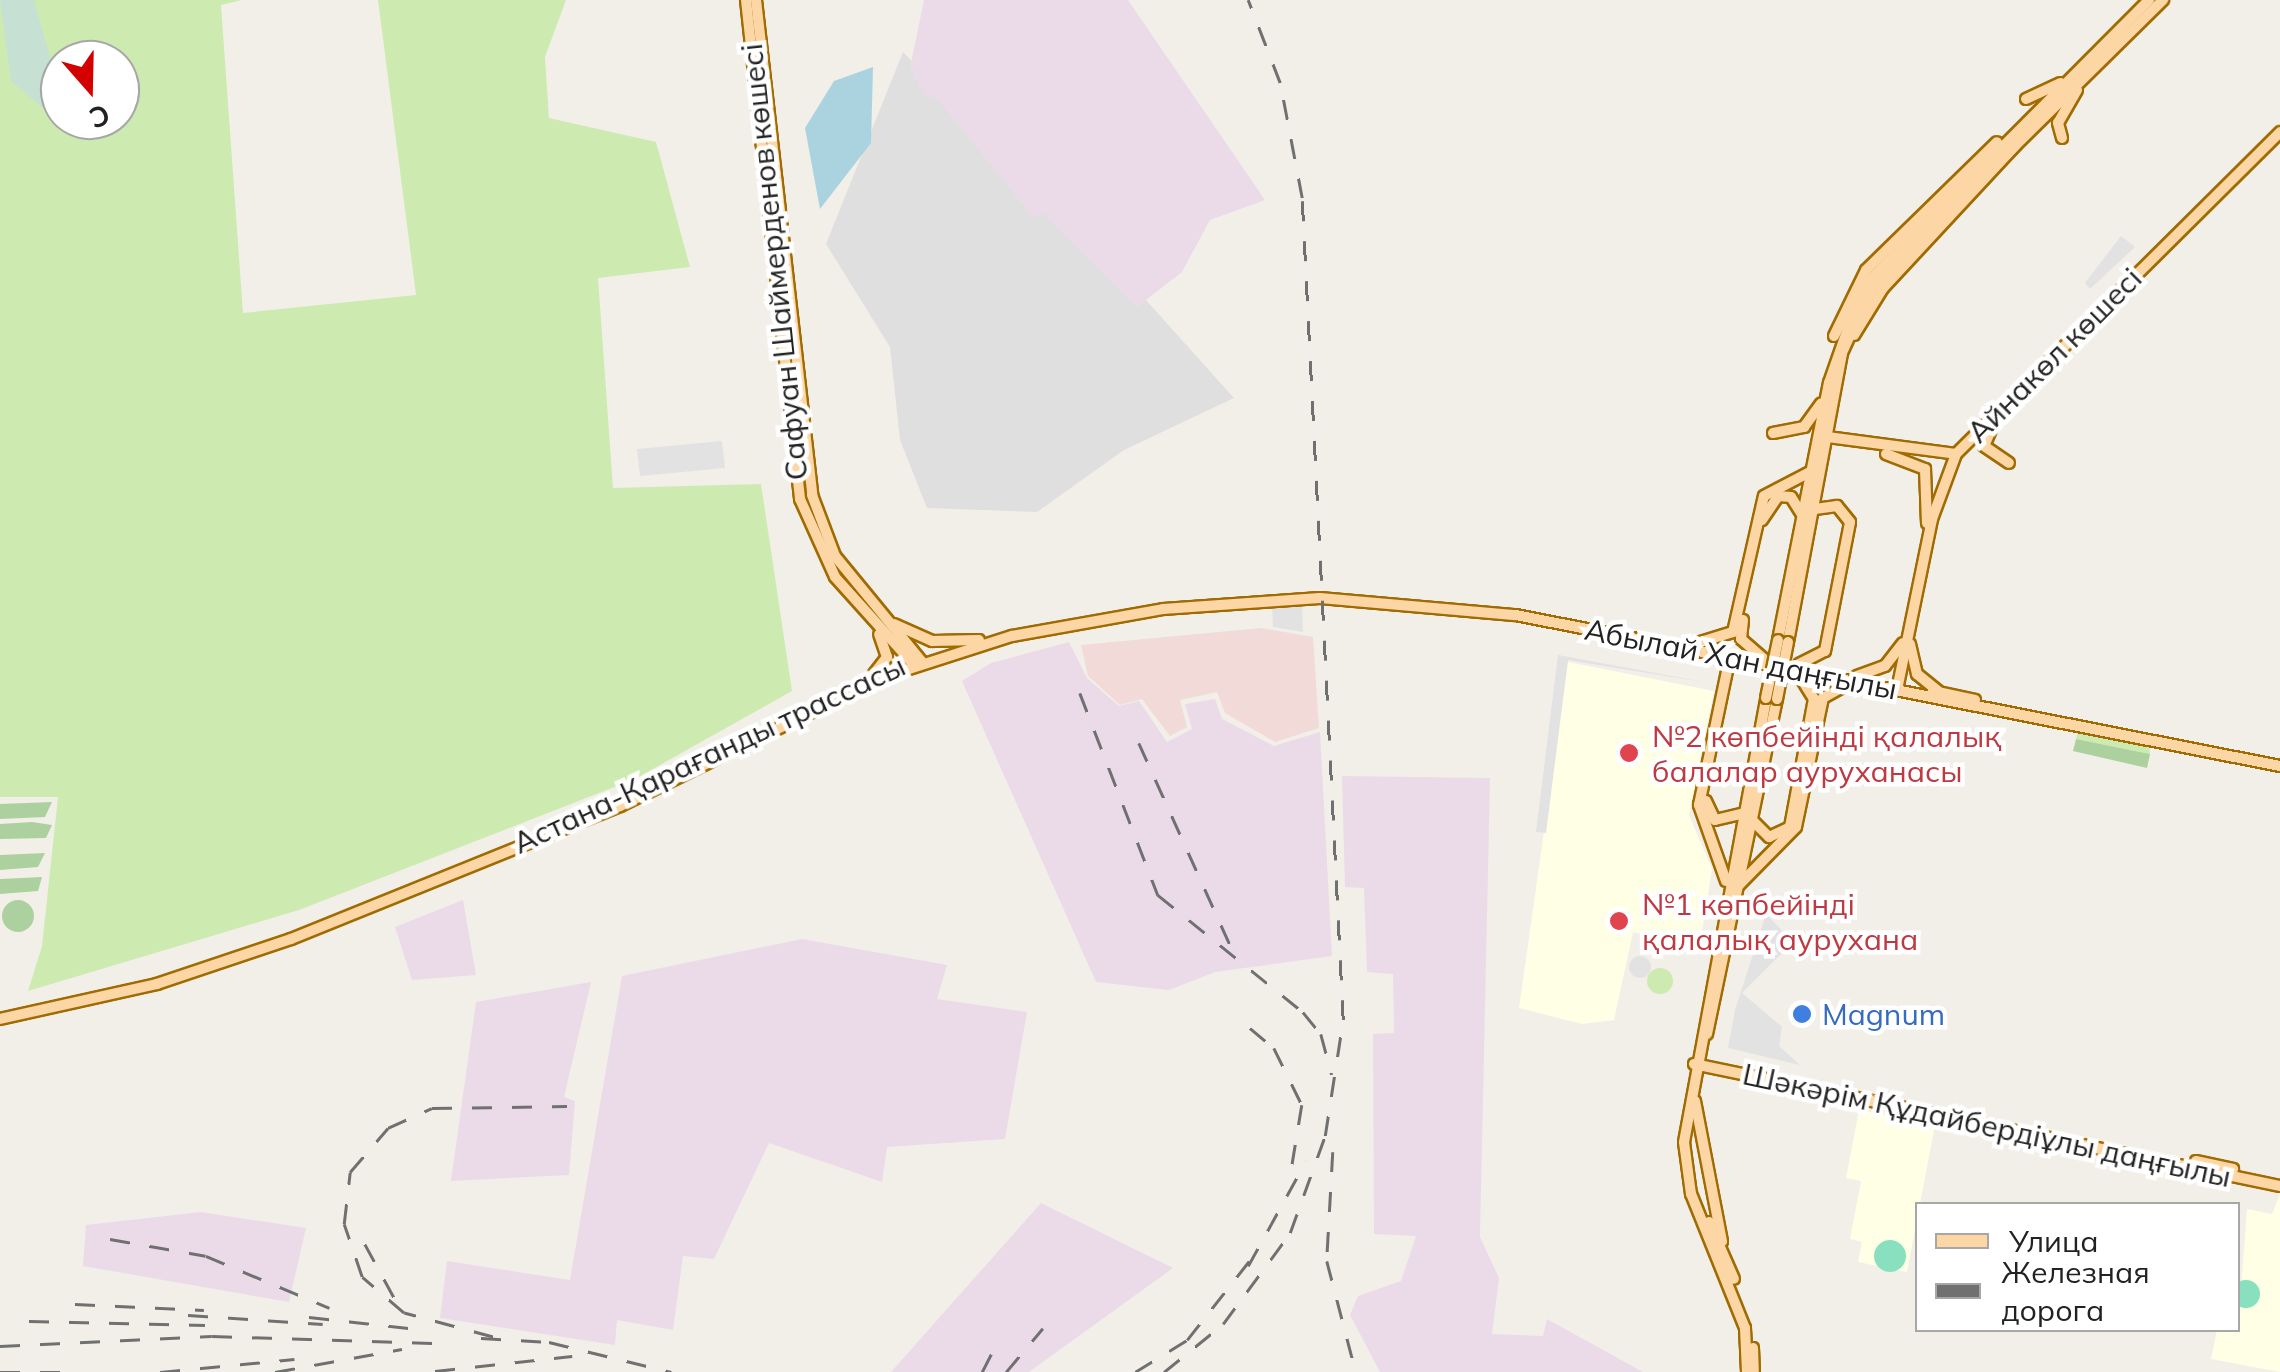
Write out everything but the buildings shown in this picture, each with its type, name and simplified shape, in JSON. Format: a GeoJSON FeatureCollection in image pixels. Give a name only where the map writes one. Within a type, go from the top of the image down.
{"type":"FeatureCollection","features":[{"type":"Feature","properties":{"kind":"main road","name":"Сафуан Шаймерденов көшесі"},"geometry":{"type":"LineString","coordinates":[[746,0],[800,499],[835,577],[875,624],[917,662]]}},
{"type":"Feature","properties":{"kind":"main road","name":"Сафуан Шаймерденов көшесі"},"geometry":{"type":"LineString","coordinates":[[756,0],[812,496],[835,556],[917,662]]}},
{"type":"Feature","properties":{"kind":"main road"},"geometry":{"type":"LineString","coordinates":[[1697,643],[1733,632],[1764,496],[1803,481],[1812,466],[1822,441],[1842,353],[1884,271],[2018,141],[2150,0]]}},
{"type":"Feature","properties":{"kind":"main road"},"geometry":{"type":"LineString","coordinates":[[1751,1372],[1746,1308],[1692,1171],[1698,1061],[1738,886],[1748,813],[1783,641],[1815,510],[1828,388],[1846,318],[1871,276],[2027,122],[2164,0]]}},
{"type":"Feature","properties":{"kind":"main road"},"geometry":{"type":"LineString","coordinates":[[2026,99],[2078,77]]}},
{"type":"Feature","properties":{"kind":"main road"},"geometry":{"type":"LineString","coordinates":[[2062,138],[2058,123],[2078,77]]}},
{"type":"Feature","properties":{"kind":"main road","name":"Айнакөл көшесі"},"geometry":{"type":"LineString","coordinates":[[1898,687],[1929,534],[1954,457],[2011,386],[2026,378],[2280,132]]}},
{"type":"Feature","properties":{"kind":"main road"},"geometry":{"type":"LineString","coordinates":[[2117,303],[2124,282]]}},
{"type":"Feature","properties":{"kind":"main road"},"geometry":{"type":"LineString","coordinates":[[2026,378],[2047,372]]}},
{"type":"Feature","properties":{"kind":"main road"},"geometry":{"type":"LineString","coordinates":[[2009,463],[1982,440],[2011,386]]}},
{"type":"Feature","properties":{"kind":"main road"},"geometry":{"type":"LineString","coordinates":[[1773,432],[1804,427],[1828,388]]}},
{"type":"Feature","properties":{"kind":"main road"},"geometry":{"type":"LineString","coordinates":[[1822,441],[1880,452],[1954,457]]}},
{"type":"Feature","properties":{"kind":"main road"},"geometry":{"type":"LineString","coordinates":[[1822,441],[1954,457]]}},
{"type":"Feature","properties":{"kind":"main road"},"geometry":{"type":"LineString","coordinates":[[1880,452],[1926,469],[1929,534]]}},
{"type":"Feature","properties":{"kind":"main road"},"geometry":{"type":"LineString","coordinates":[[1783,641],[1812,466]]}},
{"type":"Feature","properties":{"kind":"main road"},"geometry":{"type":"LineString","coordinates":[[1763,658],[1740,632],[1763,514],[1784,496],[1802,517]]}},
{"type":"Feature","properties":{"kind":"main road"},"geometry":{"type":"LineString","coordinates":[[1748,813],[1769,837],[1790,827],[1814,699],[1797,667],[1825,650],[1850,522],[1837,506],[1815,510]]}},
{"type":"Feature","properties":{"kind":"main road","name":"Астана-Қарағанды трассасы"},"geometry":{"type":"LineString","coordinates":[[0,1016],[158,984],[293,935],[620,806],[917,662],[979,640],[1170,602],[1319,592],[1556,619]]}},
{"type":"Feature","properties":{"kind":"main road","name":"Астана-Қарағанды трассасы"},"geometry":{"type":"LineString","coordinates":[[293,935],[595,810],[872,675],[1052,626],[1245,601],[1412,602],[1556,619]]}},
{"type":"Feature","properties":{"kind":"main road","name":"Абылай Хан даңғылы"},"geometry":{"type":"LineString","coordinates":[[1556,619],[1697,643],[1797,667]]}},
{"type":"Feature","properties":{"kind":"main road","name":"Абылай Хан даңғылы"},"geometry":{"type":"LineString","coordinates":[[1556,619],[2280,763]]}},
{"type":"Feature","properties":{"kind":"main road"},"geometry":{"type":"LineString","coordinates":[[888,623],[932,641],[979,640]]}},
{"type":"Feature","properties":{"kind":"main road"},"geometry":{"type":"LineString","coordinates":[[872,675],[887,656],[875,624]]}},
{"type":"Feature","properties":{"kind":"main road"},"geometry":{"type":"LineString","coordinates":[[1738,886],[1796,827],[1823,698],[1890,663],[1909,628]]}},
{"type":"Feature","properties":{"kind":"main road"},"geometry":{"type":"LineString","coordinates":[[1909,628],[1917,674],[1941,693]]}},
{"type":"Feature","properties":{"kind":"main road"},"geometry":{"type":"LineString","coordinates":[[1732,657],[1706,805],[1726,823],[1748,813]]}},
{"type":"Feature","properties":{"kind":"main road"},"geometry":{"type":"LineString","coordinates":[[1727,894],[1700,805],[1732,657]]}},
{"type":"Feature","properties":{"kind":"main road","name":"Абылай Хан даңғылы"},"geometry":{"type":"LineString","coordinates":[[1898,687],[2280,763]]}},
{"type":"Feature","properties":{"kind":"main road"},"geometry":{"type":"LineString","coordinates":[[1748,813],[1738,835],[1698,1061],[1686,1173],[1740,1313],[1751,1372]]}},
{"type":"Feature","properties":{"kind":"main road","name":"Шәкәрім Құдайбердіұлы даңғылы"},"geometry":{"type":"LineString","coordinates":[[1698,1061],[2280,1182]]}},
{"type":"Feature","properties":{"kind":"shaded area"},"geometry":{"type":"Polygon","coordinates":[[[0,0],[34,0],[45,40],[40,40],[40,106],[11,81],[0,0]]]}},
{"type":"Feature","properties":{"kind":"shaded area"},"geometry":{"type":"Polygon","coordinates":[[[924,0],[1128,0],[1265,200],[1210,220],[1182,272],[1137,307],[1042,213],[1034,218],[935,96],[927,99],[910,68],[924,0]]]}},
{"type":"Feature","properties":{"kind":"shaded area"},"geometry":{"type":"Polygon","coordinates":[[[903,52],[1136,289],[1234,398],[1124,450],[1037,512],[927,508],[900,440],[890,347],[826,244],[903,52]]]}},
{"type":"Feature","properties":{"kind":"shaded area"},"geometry":{"type":"Polygon","coordinates":[[[2121,236],[2135,247],[2090,289],[2085,283],[2121,236]]]}},
{"type":"Feature","properties":{"kind":"shaded area"},"geometry":{"type":"Polygon","coordinates":[[[722,441],[725,468],[640,476],[637,449],[722,441]]]}},
{"type":"Feature","properties":{"kind":"shaded area"},"geometry":{"type":"Polygon","coordinates":[[[1302,604],[1303,632],[1273,627],[1272,605],[1302,604]]]}},
{"type":"Feature","properties":{"kind":"shaded area"},"geometry":{"type":"Polygon","coordinates":[[[1261,628],[1313,637],[1319,728],[1275,742],[1225,713],[1217,692],[1180,700],[1187,727],[1170,736],[1142,699],[1120,705],[1088,676],[1081,645],[1261,628]]]}},
{"type":"Feature","properties":{"kind":"shaded area"},"geometry":{"type":"Polygon","coordinates":[[[1069,642],[1087,678],[1119,706],[1139,701],[1167,742],[1192,729],[1185,704],[1215,699],[1222,719],[1274,746],[1320,732],[1332,956],[1215,972],[1169,990],[1096,982],[962,681],[991,663],[1069,642]]]}},
{"type":"Feature","properties":{"kind":"shaded area"},"geometry":{"type":"Polygon","coordinates":[[[1558,655],[1709,683],[1568,660],[1546,833],[1536,832],[1558,655]]]}},
{"type":"Feature","properties":{"kind":"shaded area"},"geometry":{"type":"Polygon","coordinates":[[[1568,662],[1714,691],[1689,815],[1712,869],[1700,944],[1633,932],[1614,1020],[1582,1024],[1519,1008],[1568,662]]]}},
{"type":"Feature","properties":{"kind":"shaded area"},"geometry":{"type":"Polygon","coordinates":[[[1342,776],[1490,778],[1480,1237],[1499,1278],[1492,1334],[1543,1336],[1547,1319],[1643,1372],[1380,1372],[1350,1315],[1358,1296],[1401,1281],[1416,1236],[1374,1234],[1373,1034],[1394,1033],[1393,974],[1367,972],[1364,888],[1345,887],[1342,776]]]}},
{"type":"Feature","properties":{"kind":"shaded area"},"geometry":{"type":"Polygon","coordinates":[[[463,900],[476,975],[412,980],[395,927],[463,900]]]}},
{"type":"Feature","properties":{"kind":"shaded area"},"geometry":{"type":"Polygon","coordinates":[[[1766,914],[1793,942],[1742,993],[1782,1027],[1779,1046],[1800,1065],[1728,1048],[1735,1010],[1766,914]]]}},
{"type":"Feature","properties":{"kind":"shaded area"},"geometry":{"type":"Polygon","coordinates":[[[802,939],[947,965],[937,999],[1027,1012],[1005,1139],[887,1147],[882,1182],[769,1143],[714,1259],[683,1256],[673,1330],[617,1320],[615,1345],[440,1318],[447,1261],[570,1280],[622,976],[802,939]]]}},
{"type":"Feature","properties":{"kind":"shaded area"},"geometry":{"type":"Polygon","coordinates":[[[1636,956],[1644,956],[1651,967],[1644,978],[1636,978],[1629,971],[1629,963],[1636,956]]]}},
{"type":"Feature","properties":{"kind":"shaded area"},"geometry":{"type":"Polygon","coordinates":[[[591,982],[564,1097],[575,1101],[569,1175],[451,1181],[476,1002],[591,982]]]}},
{"type":"Feature","properties":{"kind":"shaded area"},"geometry":{"type":"Polygon","coordinates":[[[1859,1110],[1935,1125],[1920,1202],[1915,1202],[1915,1230],[1907,1272],[1858,1262],[1862,1242],[1850,1239],[1861,1181],[1846,1178],[1859,1110]]]}},
{"type":"Feature","properties":{"kind":"shaded area"},"geometry":{"type":"Polygon","coordinates":[[[2280,1194],[2280,1372],[2211,1359],[2217,1332],[2240,1332],[2247,1209],[2272,1214],[2280,1194]]]}},
{"type":"Feature","properties":{"kind":"shaded area"},"geometry":{"type":"Polygon","coordinates":[[[1041,1203],[1173,1268],[1029,1372],[891,1372],[1041,1203]]]}},
{"type":"Feature","properties":{"kind":"shaded area"},"geometry":{"type":"Polygon","coordinates":[[[201,1212],[306,1228],[289,1302],[83,1266],[86,1225],[201,1212]]]}},
{"type":"Feature","properties":{"kind":"green space"},"geometry":{"type":"Polygon","coordinates":[[[0,0],[242,0],[221,5],[243,313],[416,295],[378,0],[566,0],[545,57],[549,118],[656,142],[690,267],[598,278],[613,488],[761,484],[792,691],[635,779],[299,910],[28,991],[42,946],[58,797],[0,797],[0,0]]]}},
{"type":"Feature","properties":{"kind":"green space"},"geometry":{"type":"Polygon","coordinates":[[[2078,730],[2149,745],[2150,754],[2076,739],[2078,730]]]}},
{"type":"Feature","properties":{"kind":"green space"},"geometry":{"type":"Polygon","coordinates":[[[2076,739],[2150,754],[2147,768],[2073,751],[2076,739]]]}},
{"type":"Feature","properties":{"kind":"green space"},"geometry":{"type":"Polygon","coordinates":[[[52,802],[45,817],[0,819],[0,804],[52,802]]]}},
{"type":"Feature","properties":{"kind":"green space"},"geometry":{"type":"Polygon","coordinates":[[[0,824],[52,825],[46,838],[0,839],[0,824]]]}},
{"type":"Feature","properties":{"kind":"green space"},"geometry":{"type":"Polygon","coordinates":[[[45,853],[38,867],[0,870],[0,855],[45,853]]]}},
{"type":"Feature","properties":{"kind":"green space"},"geometry":{"type":"Polygon","coordinates":[[[42,877],[38,891],[0,894],[0,879],[42,877]]]}},
{"type":"Feature","properties":{"kind":"green space"},"geometry":{"type":"Polygon","coordinates":[[[18,900],[29,905],[34,916],[29,927],[18,932],[7,927],[2,916],[7,905],[18,900]]]}},
{"type":"Feature","properties":{"kind":"green space"},"geometry":{"type":"Polygon","coordinates":[[[1660,968],[1669,972],[1673,981],[1669,990],[1660,994],[1651,990],[1647,981],[1651,972],[1660,968]]]}},
{"type":"Feature","properties":{"kind":"green space"},"geometry":{"type":"Polygon","coordinates":[[[1890,1240],[1901,1245],[1906,1256],[1901,1267],[1890,1272],[1879,1267],[1874,1256],[1879,1245],[1890,1240]]]}},
{"type":"Feature","properties":{"kind":"green space"},"geometry":{"type":"Polygon","coordinates":[[[2251,1281],[2259,1289],[2256,1304],[2240,1306],[2240,1282],[2251,1281]]]}},
{"type":"Feature","properties":{"kind":"water"},"geometry":{"type":"Polygon","coordinates":[[[873,67],[871,143],[820,209],[805,128],[834,81],[873,67]]]}},
{"type":"Feature","properties":{"kind":"railway"},"geometry":{"type":"LineString","coordinates":[[1164,1372],[1223,1324],[1290,1233],[1325,1136],[1343,1020],[1302,198],[1280,83],[1248,0]]}},
{"type":"Feature","properties":{"kind":"railway"},"geometry":{"type":"LineString","coordinates":[[1080,693],[1158,895],[1303,1012],[1321,1034],[1332,1075]]}},
{"type":"Feature","properties":{"kind":"railway"},"geometry":{"type":"LineString","coordinates":[[1139,743],[1232,949]]}},
{"type":"Feature","properties":{"kind":"railway"},"geometry":{"type":"LineString","coordinates":[[1250,1028],[1274,1048],[1302,1105],[1290,1178]]}},
{"type":"Feature","properties":{"kind":"railway"},"geometry":{"type":"LineString","coordinates":[[493,1337],[404,1313],[362,1277],[344,1224],[350,1172],[388,1128],[432,1108],[567,1106]]}},
{"type":"Feature","properties":{"kind":"railway"},"geometry":{"type":"LineString","coordinates":[[1333,1152],[1327,1261],[1356,1372]]}},
{"type":"Feature","properties":{"kind":"railway"},"geometry":{"type":"LineString","coordinates":[[1248,1266],[1306,1161]]}},
{"type":"Feature","properties":{"kind":"railway"},"geometry":{"type":"LineString","coordinates":[[110,1239],[206,1256],[330,1308]]}},
{"type":"Feature","properties":{"kind":"railway"},"geometry":{"type":"LineString","coordinates":[[365,1244],[395,1299]]}},
{"type":"Feature","properties":{"kind":"railway"},"geometry":{"type":"LineString","coordinates":[[1135,1372],[1187,1340],[1254,1255]]}},
{"type":"Feature","properties":{"kind":"railway"},"geometry":{"type":"LineString","coordinates":[[75,1304],[204,1310]]}},
{"type":"Feature","properties":{"kind":"railway"},"geometry":{"type":"LineString","coordinates":[[188,1315],[323,1324]]}},
{"type":"Feature","properties":{"kind":"railway"},"geometry":{"type":"LineString","coordinates":[[309,1317],[408,1328]]}},
{"type":"Feature","properties":{"kind":"railway"},"geometry":{"type":"LineString","coordinates":[[29,1321],[205,1325]]}},
{"type":"Feature","properties":{"kind":"railway"},"geometry":{"type":"LineString","coordinates":[[1006,1372],[1043,1328]]}},
{"type":"Feature","properties":{"kind":"railway"},"geometry":{"type":"LineString","coordinates":[[0,1346],[212,1336],[440,1343]]}},
{"type":"Feature","properties":{"kind":"railway"},"geometry":{"type":"LineString","coordinates":[[481,1338],[549,1342],[671,1372]]}},
{"type":"Feature","properties":{"kind":"railway"},"geometry":{"type":"LineString","coordinates":[[982,1372],[995,1346]]}},
{"type":"Feature","properties":{"kind":"railway"},"geometry":{"type":"LineString","coordinates":[[275,1372],[402,1349]]}},
{"type":"Feature","properties":{"kind":"railway"},"geometry":{"type":"LineString","coordinates":[[435,1371],[572,1356]]}},
{"type":"Feature","properties":{"kind":"railway"},"geometry":{"type":"LineString","coordinates":[[160,1372],[294,1359]]}},
{"type":"Feature","properties":{"kind":"railway"},"geometry":{"type":"LineString","coordinates":[[0,1372],[80,1372]]}},
{"type":"Feature","properties":{"kind":"place","name":"№2 көпбейінді қалалық балалар ауруханасы"},"geometry":{"type":"Point","coordinates":[1629,753]}},
{"type":"Feature","properties":{"kind":"place","name":"№1 көпбейінді қалалық аурухана"},"geometry":{"type":"Point","coordinates":[1619,921]}},
{"type":"Feature","properties":{"kind":"place","name":"Magnum"},"geometry":{"type":"Point","coordinates":[1802,1014]}}]}
